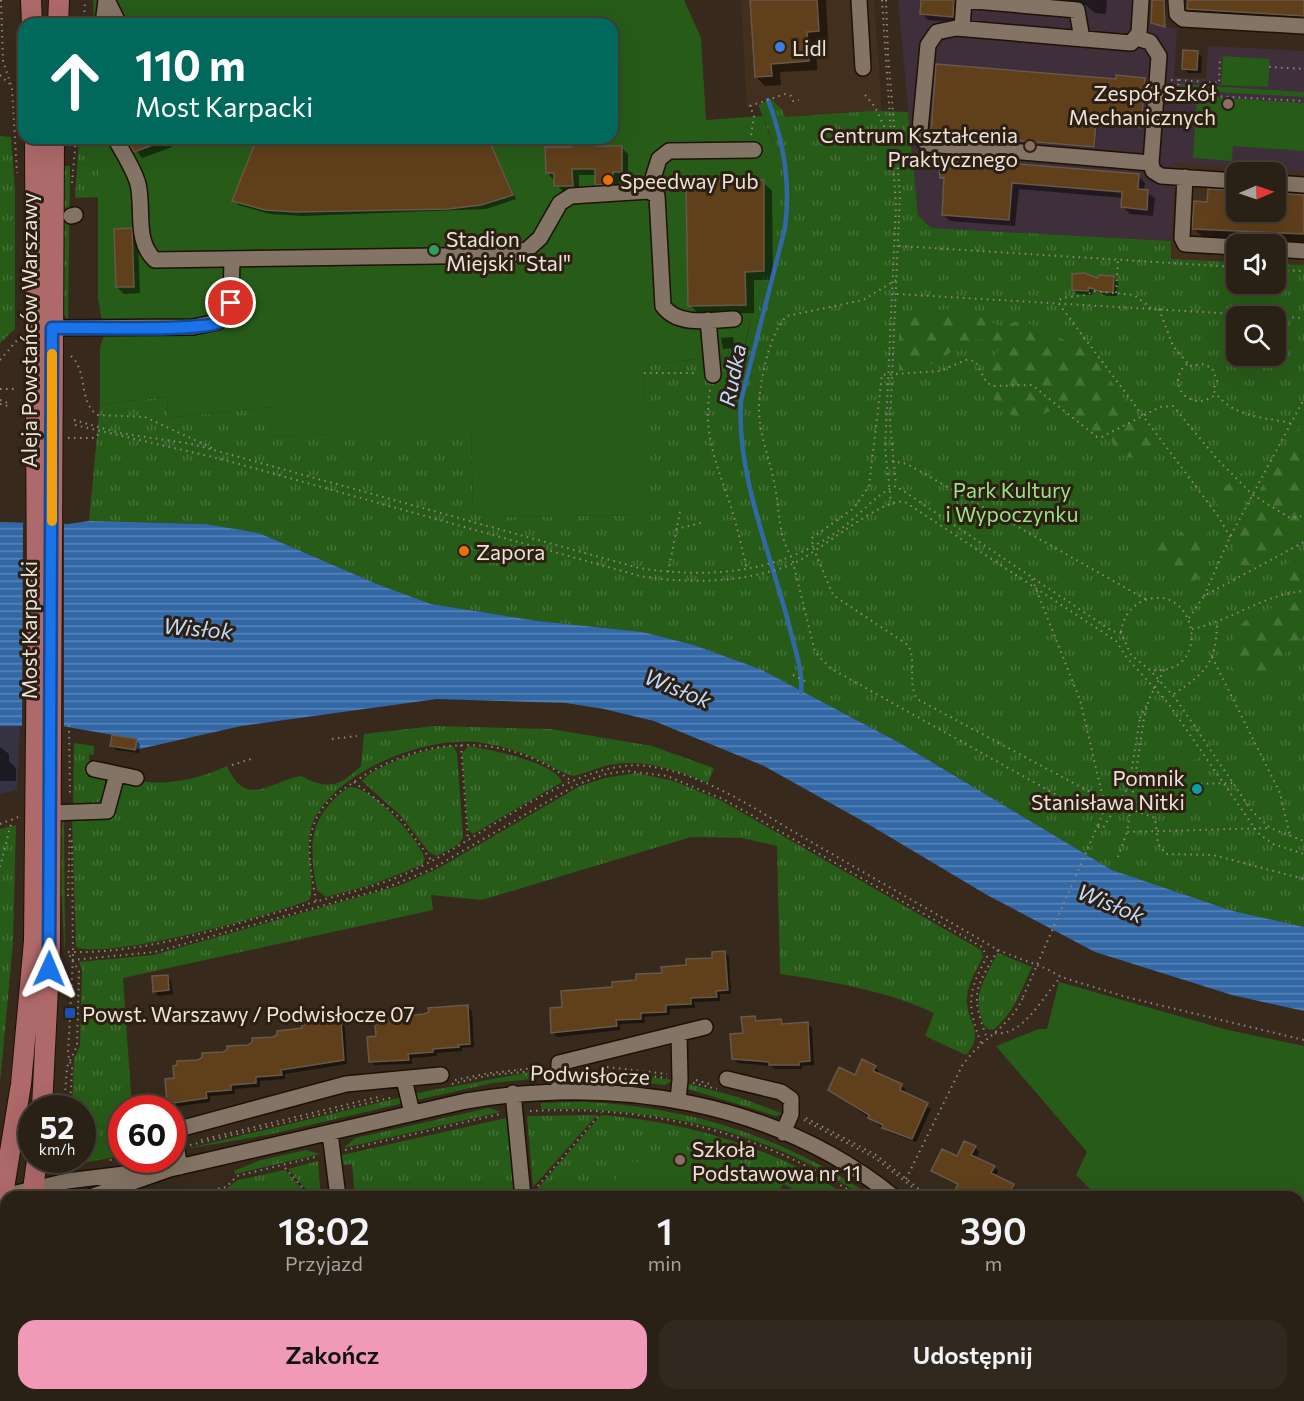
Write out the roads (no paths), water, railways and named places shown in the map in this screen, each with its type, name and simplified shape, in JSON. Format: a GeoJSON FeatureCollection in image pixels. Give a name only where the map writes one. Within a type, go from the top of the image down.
{"type":"FeatureCollection","features":[{"type":"Feature","properties":{"kind":"main road"},"geometry":{"type":"LineString","coordinates":[[31,0],[32,18]]}},
{"type":"Feature","properties":{"kind":"main road"},"geometry":{"type":"LineString","coordinates":[[58,18],[59,0]]}},
{"type":"Feature","properties":{"kind":"main road","name":"Aleja Powstańców Warszawy"},"geometry":{"type":"LineString","coordinates":[[36,144],[44,522]]}},
{"type":"Feature","properties":{"kind":"main road","name":"Aleja Powstańców Warszawy"},"geometry":{"type":"LineString","coordinates":[[44,522],[52,328],[54,144]]}},
{"type":"Feature","properties":{"kind":"main road","name":"Most Karpacki"},"geometry":{"type":"LineString","coordinates":[[39,816],[52,739],[44,522]]}},
{"type":"Feature","properties":{"kind":"main road"},"geometry":{"type":"LineString","coordinates":[[39,816],[49,969],[43,1095]]}},
{"type":"Feature","properties":{"kind":"main road"},"geometry":{"type":"LineString","coordinates":[[3,1191],[18,1103],[28,1014],[34,941],[39,816]]}},
{"type":"Feature","properties":{"kind":"main road"},"geometry":{"type":"LineString","coordinates":[[32,1191],[35,1173]]}},
{"type":"Feature","properties":{"kind":"street"},"geometry":{"type":"LineString","coordinates":[[104,18],[107,0]]}},
{"type":"Feature","properties":{"kind":"street"},"geometry":{"type":"LineString","coordinates":[[107,0],[116,18]]}},
{"type":"Feature","properties":{"kind":"street"},"geometry":{"type":"LineString","coordinates":[[859,0],[863,68]]}},
{"type":"Feature","properties":{"kind":"street"},"geometry":{"type":"LineString","coordinates":[[962,28],[964,0],[1077,10],[1082,39]]}},
{"type":"Feature","properties":{"kind":"street"},"geometry":{"type":"LineString","coordinates":[[1137,38],[1141,0]]}},
{"type":"Feature","properties":{"kind":"street"},"geometry":{"type":"LineString","coordinates":[[1176,0],[1177,14],[1183,19],[1304,26]]}},
{"type":"Feature","properties":{"kind":"street"},"geometry":{"type":"LineString","coordinates":[[1152,163],[926,143],[920,130],[929,40],[941,30],[962,28],[1126,43],[1137,38],[1150,42],[1159,56],[1152,163],[1154,171],[1159,176],[1226,179]]}},
{"type":"Feature","properties":{"kind":"street"},"geometry":{"type":"LineString","coordinates":[[118,144],[137,182],[142,236],[149,254],[155,260],[510,255],[528,249],[540,238],[560,203],[571,196],[649,191],[657,196],[663,306],[676,317],[708,320],[734,319]]}},
{"type":"Feature","properties":{"kind":"street"},"geometry":{"type":"LineString","coordinates":[[649,191],[659,159],[669,151],[752,150]]}},
{"type":"Feature","properties":{"kind":"street"},"geometry":{"type":"LineString","coordinates":[[1185,177],[1181,230],[1185,244],[1226,246]]}},
{"type":"Feature","properties":{"kind":"street"},"geometry":{"type":"LineString","coordinates":[[1286,184],[1304,185]]}},
{"type":"Feature","properties":{"kind":"street"},"geometry":{"type":"LineString","coordinates":[[1286,249],[1304,250]]}},
{"type":"Feature","properties":{"kind":"street"},"geometry":{"type":"LineString","coordinates":[[52,328],[193,327],[218,322],[227,313],[231,303],[232,258]]}},
{"type":"Feature","properties":{"kind":"street"},"geometry":{"type":"LineString","coordinates":[[708,320],[713,375]]}},
{"type":"Feature","properties":{"kind":"street"},"geometry":{"type":"LineString","coordinates":[[94,769],[136,778]]}},
{"type":"Feature","properties":{"kind":"street"},"geometry":{"type":"LineString","coordinates":[[39,816],[107,811],[117,774]]}},
{"type":"Feature","properties":{"kind":"street"},"geometry":{"type":"LineString","coordinates":[[559,1090],[559,1063],[705,1027]]}},
{"type":"Feature","properties":{"kind":"street"},"geometry":{"type":"LineString","coordinates":[[678,1100],[679,1034]]}},
{"type":"Feature","properties":{"kind":"street"},"geometry":{"type":"LineString","coordinates":[[186,1127],[346,1084],[441,1074]]}},
{"type":"Feature","properties":{"kind":"street"},"geometry":{"type":"LineString","coordinates":[[404,1079],[412,1113]]}},
{"type":"Feature","properties":{"kind":"street"},"geometry":{"type":"LineString","coordinates":[[727,1079],[781,1092],[791,1099],[793,1105],[783,1133]]}},
{"type":"Feature","properties":{"kind":"street","name":"Podwisłocze"},"geometry":{"type":"LineString","coordinates":[[186,1166],[412,1113],[513,1093],[559,1090],[616,1091],[678,1100],[747,1119],[783,1133],[852,1168],[885,1191]]}},
{"type":"Feature","properties":{"kind":"street","name":"Podwisłocze"},"geometry":{"type":"LineString","coordinates":[[513,1093],[529,1191]]}},
{"type":"Feature","properties":{"kind":"street"},"geometry":{"type":"LineString","coordinates":[[330,1133],[337,1191]]}},
{"type":"Feature","properties":{"kind":"street","name":"Podwisłocze"},"geometry":{"type":"LineString","coordinates":[[41,1191],[121,1173]]}},
{"type":"Feature","properties":{"kind":"street","name":"Podwisłocze"},"geometry":{"type":"LineString","coordinates":[[108,1191],[160,1173]]}},
{"type":"Feature","properties":{"kind":"water","name":"Wisłok"},"geometry":{"type":"Polygon","coordinates":[[[89,521],[206,524],[259,533],[377,584],[431,604],[538,621],[643,632],[694,645],[760,669],[900,743],[1112,870],[1233,911],[1304,927],[1304,1011],[1232,995],[1095,952],[987,895],[868,824],[764,766],[654,721],[604,709],[566,703],[437,699],[241,726],[135,750],[136,739],[62,726],[0,726],[0,522],[68,524],[89,521]]]}},
{"type":"Feature","properties":{"kind":"waterway","name":"Rudka"},"geometry":{"type":"LineString","coordinates":[[768,100],[785,163],[787,211],[785,228],[741,401],[741,429],[750,487],[796,652],[801,676],[801,692]]}},
{"type":"Feature","properties":{"kind":"place","name":"Lidl"},"geometry":{"type":"Point","coordinates":[780,47]}},
{"type":"Feature","properties":{"kind":"place","name":"Zespół Szkół Mechanicznych"},"geometry":{"type":"Point","coordinates":[1228,104]}},
{"type":"Feature","properties":{"kind":"place","name":"Centrum Kształcenia Praktycznego"},"geometry":{"type":"Point","coordinates":[1030,146]}},
{"type":"Feature","properties":{"kind":"place","name":"Speedway Pub"},"geometry":{"type":"Point","coordinates":[608,180]}},
{"type":"Feature","properties":{"kind":"place","name":"Stadion Miejski \"Stal\""},"geometry":{"type":"Point","coordinates":[434,250]}},
{"type":"Feature","properties":{"kind":"place","name":"Zapora"},"geometry":{"type":"Point","coordinates":[464,551]}},
{"type":"Feature","properties":{"kind":"place","name":"Pomnik Stanisława Nitki"},"geometry":{"type":"Point","coordinates":[1197,789]}},
{"type":"Feature","properties":{"kind":"place","name":"Powst. Warszawy / Podwisłocze 07"},"geometry":{"type":"Point","coordinates":[70,1013]}},
{"type":"Feature","properties":{"kind":"place","name":"Szkoła Podstawowa nr 11"},"geometry":{"type":"Point","coordinates":[680,1160]}},
{"type":"Feature","properties":{"kind":"park label","name":"Park Kultury i Wypoczynku"},"geometry":{"type":"Point","coordinates":[1012,501]}}]}
